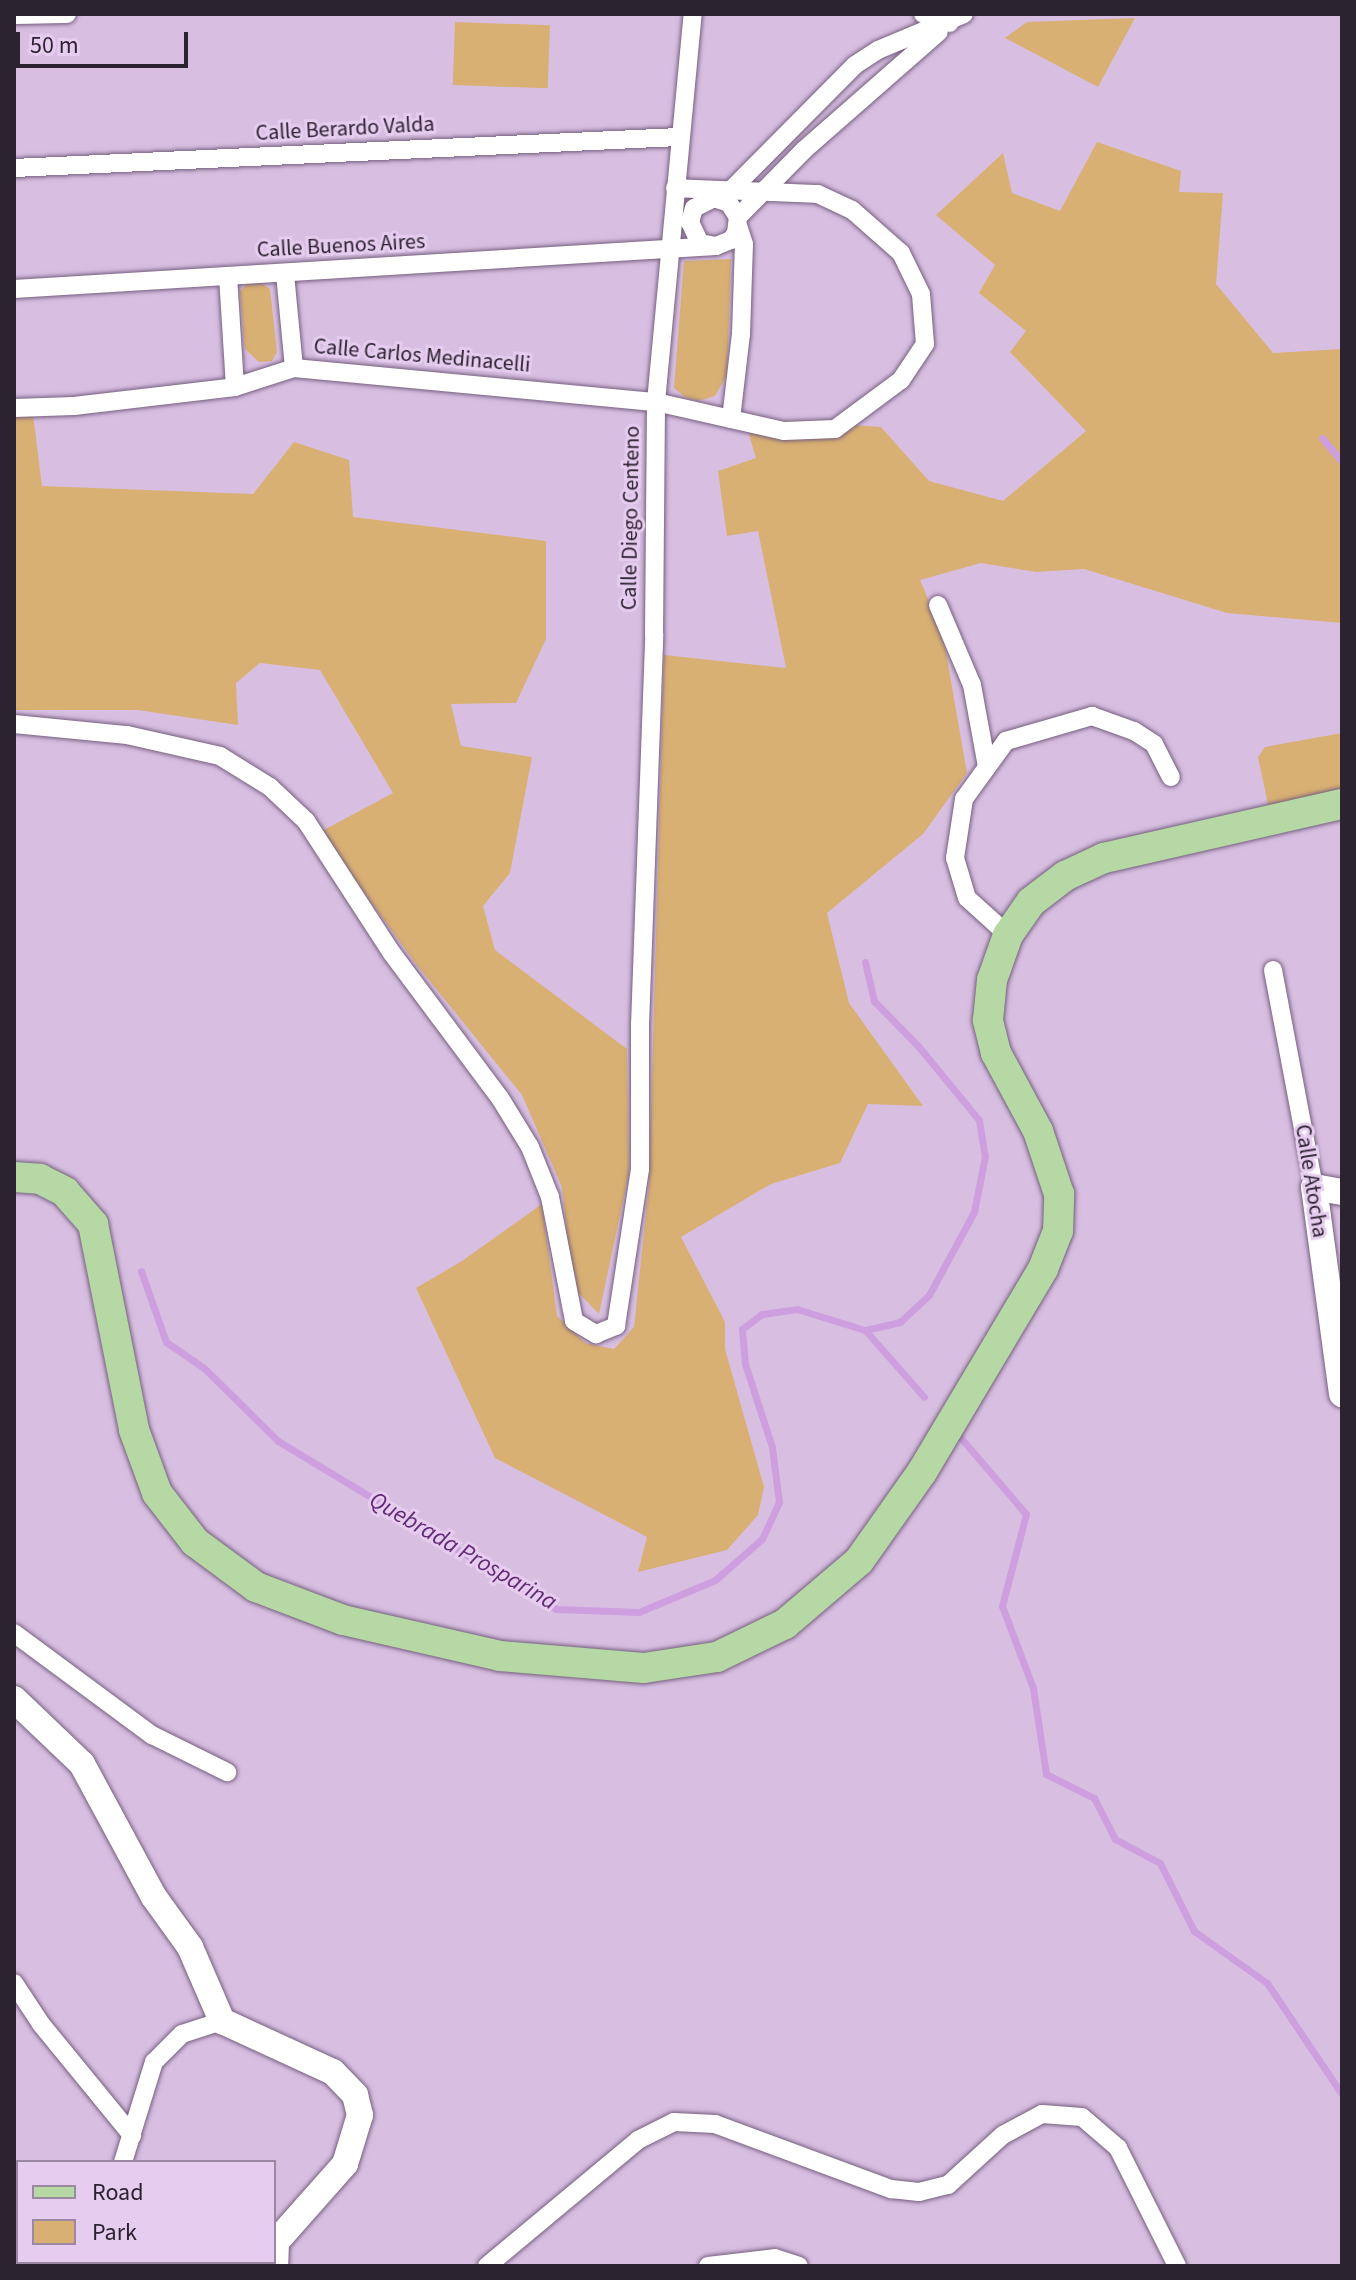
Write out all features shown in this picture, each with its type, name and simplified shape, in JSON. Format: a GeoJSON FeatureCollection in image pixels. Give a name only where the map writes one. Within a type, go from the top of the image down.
{"type":"FeatureCollection","features":[{"type":"Feature","properties":{"kind":"main road"},"geometry":{"type":"LineString","coordinates":[[14,1177],[40,1179],[65,1192],[93,1224],[134,1430],[157,1493],[195,1542],[256,1587],[343,1620],[500,1656],[644,1668],[717,1657],[785,1624],[859,1561],[931,1459],[997,1350],[1053,1244],[1058,1231],[1059,1194],[1048,1155],[996,1053],[988,1020],[992,980],[1008,935],[1031,902],[1065,876],[1104,858],[1342,804]]}},
{"type":"Feature","properties":{"kind":"street"},"geometry":{"type":"LineString","coordinates":[[14,15],[64,14]]}},
{"type":"Feature","properties":{"kind":"street","name":"Calle Diego Centeno"},"geometry":{"type":"LineString","coordinates":[[14,724],[127,735],[220,756],[270,787],[306,821],[391,952],[500,1098],[530,1147],[550,1197],[574,1321],[596,1334],[616,1326],[640,1169],[640,1025],[654,634],[656,402],[693,14]]}},
{"type":"Feature","properties":{"kind":"street"},"geometry":{"type":"LineString","coordinates":[[923,14],[956,18]]}},
{"type":"Feature","properties":{"kind":"street"},"geometry":{"type":"LineString","coordinates":[[691,215],[694,237],[708,246],[731,240],[738,221],[804,150],[956,18]]}},
{"type":"Feature","properties":{"kind":"street"},"geometry":{"type":"LineString","coordinates":[[727,194],[855,65],[878,50],[956,18]]}},
{"type":"Feature","properties":{"kind":"street","name":"Calle Berardo Valda"},"geometry":{"type":"LineString","coordinates":[[14,168],[679,137]]}},
{"type":"Feature","properties":{"kind":"street"},"geometry":{"type":"LineString","coordinates":[[675,188],[727,194]]}},
{"type":"Feature","properties":{"kind":"street"},"geometry":{"type":"LineString","coordinates":[[670,251],[691,215],[706,199],[727,194],[763,191],[818,194],[852,210],[901,253],[921,294],[925,344],[901,380],[835,429],[784,431],[731,419],[741,319],[744,244],[727,194]]}},
{"type":"Feature","properties":{"kind":"street","name":"Calle Buenos Aires"},"geometry":{"type":"LineString","coordinates":[[14,289],[716,246]]}},
{"type":"Feature","properties":{"kind":"street"},"geometry":{"type":"LineString","coordinates":[[285,274],[294,368]]}},
{"type":"Feature","properties":{"kind":"street"},"geometry":{"type":"LineString","coordinates":[[228,276],[235,387]]}},
{"type":"Feature","properties":{"kind":"street","name":"Calle Carlos Medinacelli"},"geometry":{"type":"LineString","coordinates":[[14,408],[74,406],[235,387],[294,368],[656,402],[731,419]]}},
{"type":"Feature","properties":{"kind":"street"},"geometry":{"type":"LineString","coordinates":[[938,605],[972,685],[987,767]]}},
{"type":"Feature","properties":{"kind":"street"},"geometry":{"type":"LineString","coordinates":[[1008,935],[967,898],[955,858],[964,799],[1006,741],[1092,716],[1134,731],[1154,744],[1171,777]]}},
{"type":"Feature","properties":{"kind":"street","name":"Calle Atocha"},"geometry":{"type":"LineString","coordinates":[[1273,970],[1314,1187],[1342,1394]]}},
{"type":"Feature","properties":{"kind":"street"},"geometry":{"type":"LineString","coordinates":[[1314,1187],[1342,1192]]}},
{"type":"Feature","properties":{"kind":"street"},"geometry":{"type":"LineString","coordinates":[[14,1633],[152,1735],[227,1772]]}},
{"type":"Feature","properties":{"kind":"street"},"geometry":{"type":"LineString","coordinates":[[14,1699],[82,1764],[154,1897],[190,1947],[222,2021],[333,2072],[355,2095],[360,2115],[345,2164],[276,2242]]}},
{"type":"Feature","properties":{"kind":"street"},"geometry":{"type":"LineString","coordinates":[[14,1983],[41,2024],[132,2135]]}},
{"type":"Feature","properties":{"kind":"street"},"geometry":{"type":"LineString","coordinates":[[124,2160],[154,2062],[182,2034],[222,2021]]}},
{"type":"Feature","properties":{"kind":"street"},"geometry":{"type":"LineString","coordinates":[[487,2266],[638,2140],[674,2122],[715,2124],[891,2189],[919,2192],[948,2185],[1003,2135],[1042,2114],[1082,2117],[1118,2148],[1177,2266]]}},
{"type":"Feature","properties":{"kind":"street"},"geometry":{"type":"LineString","coordinates":[[708,2266],[775,2258],[799,2266]]}},
{"type":"Feature","properties":{"kind":"green space"},"geometry":{"type":"Polygon","coordinates":[[[1135,18],[1098,87],[1005,38],[1027,22],[1135,18]]]}},
{"type":"Feature","properties":{"kind":"green space"},"geometry":{"type":"Polygon","coordinates":[[[455,22],[550,25],[548,88],[453,85],[455,22]]]}},
{"type":"Feature","properties":{"kind":"green space"},"geometry":{"type":"Polygon","coordinates":[[[1097,142],[1181,171],[1179,192],[1223,193],[1216,284],[1273,353],[1342,349],[1342,623],[1227,613],[1084,569],[1036,572],[981,563],[920,580],[943,635],[967,773],[923,834],[827,913],[849,1003],[923,1106],[868,1104],[840,1163],[771,1184],[681,1237],[725,1322],[725,1349],[764,1487],[758,1515],[727,1550],[638,1572],[647,1537],[495,1458],[416,1288],[462,1261],[542,1204],[557,1316],[585,1343],[614,1349],[634,1327],[649,1185],[664,655],[786,668],[758,531],[727,536],[718,471],[756,458],[744,418],[881,427],[929,481],[1003,501],[1086,431],[1010,352],[1026,331],[979,293],[995,265],[936,215],[1003,153],[1012,193],[1060,211],[1097,142]]]}},
{"type":"Feature","properties":{"kind":"green space"},"geometry":{"type":"Polygon","coordinates":[[[731,259],[727,375],[715,396],[698,401],[685,397],[674,388],[684,261],[731,259]]]}},
{"type":"Feature","properties":{"kind":"green space"},"geometry":{"type":"Polygon","coordinates":[[[249,282],[260,282],[270,289],[277,352],[272,361],[259,362],[245,349],[240,291],[249,282]]]}},
{"type":"Feature","properties":{"kind":"green space"},"geometry":{"type":"Polygon","coordinates":[[[33,414],[42,486],[253,494],[294,442],[349,460],[353,517],[546,541],[546,639],[516,703],[451,704],[461,746],[532,757],[510,873],[483,906],[495,950],[627,1049],[629,1173],[599,1314],[573,1287],[562,1187],[522,1095],[416,964],[320,832],[393,793],[320,670],[260,663],[236,683],[238,725],[138,710],[14,710],[14,415],[33,414]]]}},
{"type":"Feature","properties":{"kind":"green space"},"geometry":{"type":"Polygon","coordinates":[[[1342,733],[1342,793],[1269,809],[1258,757],[1265,747],[1342,733]]]}},
{"type":"Feature","properties":{"kind":"waterway"},"geometry":{"type":"LineString","coordinates":[[1322,438],[1342,462]]}},
{"type":"Feature","properties":{"kind":"waterway"},"geometry":{"type":"LineString","coordinates":[[865,962],[874,1001],[919,1047],[979,1120],[985,1156],[974,1212],[929,1295],[900,1322],[865,1330]]}},
{"type":"Feature","properties":{"kind":"waterway","name":"Quebrada Prosparina"},"geometry":{"type":"LineString","coordinates":[[141,1271],[166,1342],[204,1368],[278,1441],[556,1609],[639,1612],[715,1580],[762,1539],[779,1502],[772,1447],[745,1364],[742,1329],[762,1314],[797,1309],[865,1330],[924,1397]]}},
{"type":"Feature","properties":{"kind":"waterway","name":"Quebrada Prosparina"},"geometry":{"type":"LineString","coordinates":[[955,1431],[1026,1514],[1002,1606],[1033,1688],[1046,1774],[1094,1798],[1115,1839],[1160,1863],[1194,1931],[1267,1983],[1342,2094]]}}]}
